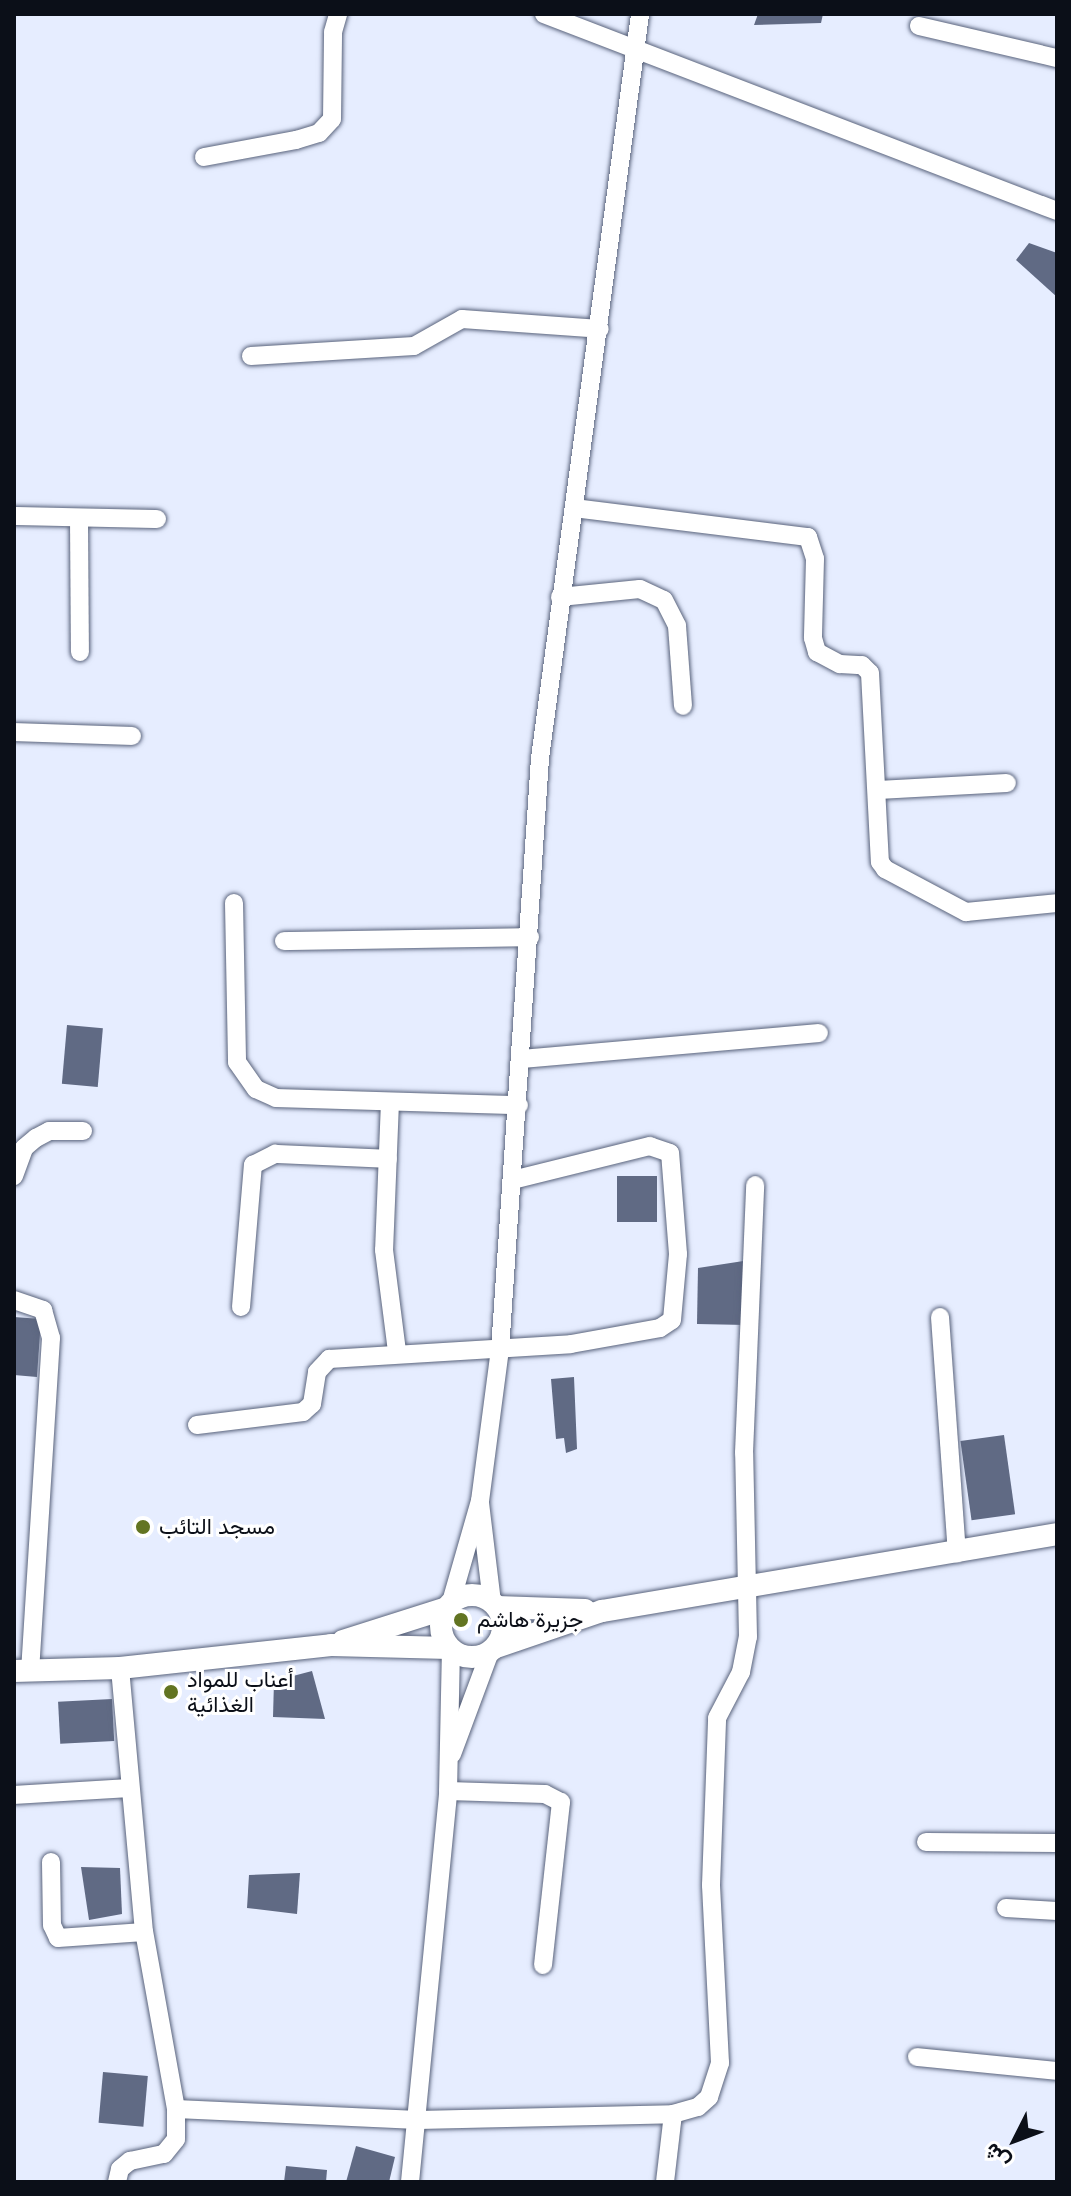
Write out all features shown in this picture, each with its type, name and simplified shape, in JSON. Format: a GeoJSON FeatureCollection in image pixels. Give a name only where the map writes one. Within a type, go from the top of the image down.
{"type":"FeatureCollection","features":[{"type":"Feature","properties":{"kind":"main road"},"geometry":{"type":"LineString","coordinates":[[22,1671],[120,1668],[331,1645],[450,1649],[472,1658],[602,1611],[1057,1534]]}},
{"type":"Feature","properties":{"kind":"main road"},"geometry":{"type":"LineString","coordinates":[[331,1645],[471,1595],[494,1604],[602,1611]]}},
{"type":"Feature","properties":{"kind":"main road"},"geometry":{"type":"LineString","coordinates":[[493,1649],[503,1627],[494,1604]]}},
{"type":"Feature","properties":{"kind":"main road"},"geometry":{"type":"LineString","coordinates":[[449,1605],[441,1628],[450,1649]]}},
{"type":"Feature","properties":{"kind":"street"},"geometry":{"type":"LineString","coordinates":[[204,157],[319,133],[332,119],[333,32],[338,14]]}},
{"type":"Feature","properties":{"kind":"street"},"geometry":{"type":"LineString","coordinates":[[544,14],[1057,211]]}},
{"type":"Feature","properties":{"kind":"street"},"geometry":{"type":"LineString","coordinates":[[449,1605],[480,1501],[500,1350],[519,1105],[540,758],[640,14]]}},
{"type":"Feature","properties":{"kind":"street"},"geometry":{"type":"LineString","coordinates":[[919,26],[1057,58]]}},
{"type":"Feature","properties":{"kind":"street"},"geometry":{"type":"LineString","coordinates":[[251,356],[414,346],[471,319],[600,329]]}},
{"type":"Feature","properties":{"kind":"street"},"geometry":{"type":"LineString","coordinates":[[574,508],[808,537],[815,559],[813,638],[817,652],[840,664],[862,665],[870,673],[880,862],[893,876],[966,912],[1057,903]]}},
{"type":"Feature","properties":{"kind":"street"},"geometry":{"type":"LineString","coordinates":[[14,516],[157,519]]}},
{"type":"Feature","properties":{"kind":"street"},"geometry":{"type":"LineString","coordinates":[[79,519],[80,652]]}},
{"type":"Feature","properties":{"kind":"street"},"geometry":{"type":"LineString","coordinates":[[560,597],[640,589],[664,600],[677,626],[683,706]]}},
{"type":"Feature","properties":{"kind":"street"},"geometry":{"type":"LineString","coordinates":[[14,732],[132,736]]}},
{"type":"Feature","properties":{"kind":"street"},"geometry":{"type":"LineString","coordinates":[[878,790],[1007,783]]}},
{"type":"Feature","properties":{"kind":"street"},"geometry":{"type":"LineString","coordinates":[[234,903],[241,1075],[256,1089],[276,1098],[519,1105]]}},
{"type":"Feature","properties":{"kind":"street"},"geometry":{"type":"LineString","coordinates":[[284,941],[530,937]]}},
{"type":"Feature","properties":{"kind":"street"},"geometry":{"type":"LineString","coordinates":[[522,1059],[819,1033]]}},
{"type":"Feature","properties":{"kind":"street"},"geometry":{"type":"LineString","coordinates":[[390,1102],[384,1260],[397,1351]]}},
{"type":"Feature","properties":{"kind":"street"},"geometry":{"type":"LineString","coordinates":[[14,1176],[24,1148],[36,1138],[49,1131],[83,1131]]}},
{"type":"Feature","properties":{"kind":"street"},"geometry":{"type":"LineString","coordinates":[[197,1425],[303,1412],[312,1404],[317,1372],[329,1359],[397,1351],[500,1350],[660,1328],[672,1320],[677,1308],[675,1187],[670,1153],[650,1146],[513,1180]]}},
{"type":"Feature","properties":{"kind":"street"},"geometry":{"type":"LineString","coordinates":[[241,1307],[253,1165],[275,1154],[388,1159]]}},
{"type":"Feature","properties":{"kind":"street"},"geometry":{"type":"LineString","coordinates":[[176,2109],[418,2120],[673,2114],[698,2107],[709,2097],[719,2072],[711,1885],[715,1743],[723,1700],[746,1657],[744,1453],[755,1185]]}},
{"type":"Feature","properties":{"kind":"street"},"geometry":{"type":"LineString","coordinates":[[14,1300],[43,1310],[51,1338],[22,1671]]}},
{"type":"Feature","properties":{"kind":"street"},"geometry":{"type":"LineString","coordinates":[[940,1317],[957,1553]]}},
{"type":"Feature","properties":{"kind":"street"},"geometry":{"type":"LineString","coordinates":[[480,1501],[494,1604]]}},
{"type":"Feature","properties":{"kind":"street"},"geometry":{"type":"LineString","coordinates":[[410,2182],[448,1791],[450,1761],[446,1712],[450,1649]]}},
{"type":"Feature","properties":{"kind":"street"},"geometry":{"type":"LineString","coordinates":[[450,1761],[493,1649]]}},
{"type":"Feature","properties":{"kind":"street"},"geometry":{"type":"LineString","coordinates":[[117,2182],[120,2169],[130,2161],[145,2162],[176,2139],[176,2109],[144,1932],[120,1668]]}},
{"type":"Feature","properties":{"kind":"street"},"geometry":{"type":"LineString","coordinates":[[14,1795],[129,1788]]}},
{"type":"Feature","properties":{"kind":"street"},"geometry":{"type":"LineString","coordinates":[[448,1791],[545,1794],[561,1802],[543,1965]]}},
{"type":"Feature","properties":{"kind":"street"},"geometry":{"type":"LineString","coordinates":[[926,1842],[1057,1843]]}},
{"type":"Feature","properties":{"kind":"street"},"geometry":{"type":"LineString","coordinates":[[51,1862],[52,1925],[58,1938],[144,1932]]}},
{"type":"Feature","properties":{"kind":"street"},"geometry":{"type":"LineString","coordinates":[[1006,1908],[1057,1911]]}},
{"type":"Feature","properties":{"kind":"street"},"geometry":{"type":"LineString","coordinates":[[917,2057],[1057,2071]]}},
{"type":"Feature","properties":{"kind":"street"},"geometry":{"type":"LineString","coordinates":[[665,2182],[673,2114]]}},
{"type":"Feature","properties":{"kind":"building"},"geometry":{"type":"Polygon","coordinates":[[[758,14],[823,14],[821,23],[754,25],[758,14]]]}},
{"type":"Feature","properties":{"kind":"building"},"geometry":{"type":"Polygon","coordinates":[[[1029,243],[1057,253],[1057,297],[1016,260],[1029,243]]]}},
{"type":"Feature","properties":{"kind":"building"},"geometry":{"type":"Polygon","coordinates":[[[67,1025],[103,1028],[98,1087],[62,1084],[67,1025]]]}},
{"type":"Feature","properties":{"kind":"building"},"geometry":{"type":"Polygon","coordinates":[[[617,1176],[657,1176],[657,1222],[617,1222],[617,1176]]]}},
{"type":"Feature","properties":{"kind":"building"},"geometry":{"type":"Polygon","coordinates":[[[750,1260],[746,1325],[697,1324],[698,1268],[750,1260]]]}},
{"type":"Feature","properties":{"kind":"building"},"geometry":{"type":"Polygon","coordinates":[[[14,1317],[41,1319],[37,1377],[14,1375],[14,1317]]]}},
{"type":"Feature","properties":{"kind":"building"},"geometry":{"type":"Polygon","coordinates":[[[574,1377],[577,1449],[566,1453],[564,1438],[556,1439],[551,1379],[574,1377]]]}},
{"type":"Feature","properties":{"kind":"building"},"geometry":{"type":"Polygon","coordinates":[[[1004,1435],[1015,1514],[972,1520],[960,1441],[1004,1435]]]}},
{"type":"Feature","properties":{"kind":"building"},"geometry":{"type":"Polygon","coordinates":[[[312,1671],[325,1719],[273,1717],[274,1681],[312,1671]]]}},
{"type":"Feature","properties":{"kind":"building"},"geometry":{"type":"Polygon","coordinates":[[[112,1699],[114,1741],[60,1744],[58,1702],[112,1699]]]}},
{"type":"Feature","properties":{"kind":"building"},"geometry":{"type":"Polygon","coordinates":[[[81,1867],[120,1868],[122,1914],[89,1920],[81,1867]]]}},
{"type":"Feature","properties":{"kind":"building"},"geometry":{"type":"Polygon","coordinates":[[[300,1873],[297,1914],[247,1908],[249,1875],[300,1873]]]}},
{"type":"Feature","properties":{"kind":"building"},"geometry":{"type":"Polygon","coordinates":[[[103,2072],[148,2076],[143,2127],[99,2123],[103,2072]]]}},
{"type":"Feature","properties":{"kind":"building"},"geometry":{"type":"Polygon","coordinates":[[[356,2146],[395,2157],[389,2182],[346,2182],[356,2146]]]}},
{"type":"Feature","properties":{"kind":"building"},"geometry":{"type":"Polygon","coordinates":[[[286,2166],[327,2170],[326,2182],[284,2182],[286,2166]]]}},
{"type":"Feature","properties":{"kind":"place","name":"مسجد التائب"},"geometry":{"type":"Point","coordinates":[143,1527]}},
{"type":"Feature","properties":{"kind":"place","name":"جزيرة هاشم"},"geometry":{"type":"Point","coordinates":[461,1620]}},
{"type":"Feature","properties":{"kind":"place","name":"أعناب للمواد الغذائية"},"geometry":{"type":"Point","coordinates":[171,1692]}}]}
